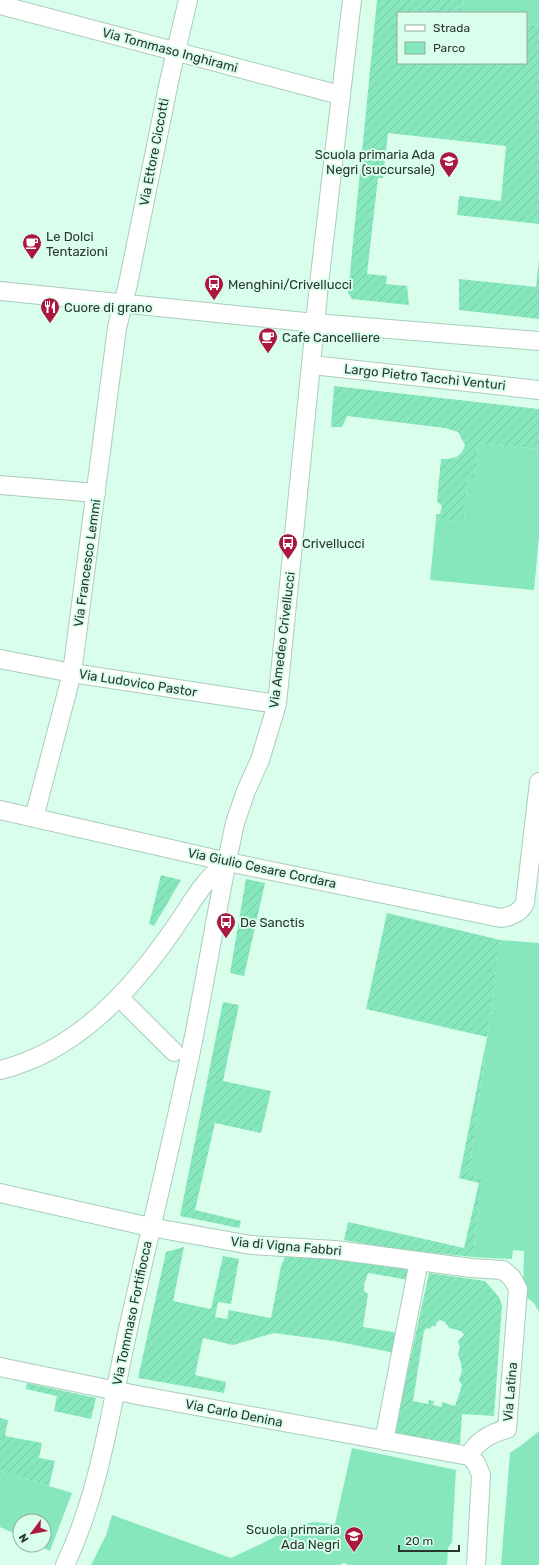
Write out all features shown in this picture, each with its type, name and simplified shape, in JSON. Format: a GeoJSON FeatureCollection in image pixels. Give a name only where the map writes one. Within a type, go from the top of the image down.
{"type":"FeatureCollection","features":[{"type":"Feature","properties":{"kind":"street","name":"Via Ettore Ciccotti"},"geometry":{"type":"LineString","coordinates":[[123,304],[188,0]]}},
{"type":"Feature","properties":{"kind":"street","name":"Via Amedeo Crivellucci"},"geometry":{"type":"LineString","coordinates":[[182,1055],[228,862],[235,823],[246,791],[260,760],[277,704],[315,323],[352,0]]}},
{"type":"Feature","properties":{"kind":"street","name":"Via Tommaso Inghirami"},"geometry":{"type":"LineString","coordinates":[[0,5],[340,95]]}},
{"type":"Feature","properties":{"kind":"street"},"geometry":{"type":"LineString","coordinates":[[0,291],[315,323],[539,341]]}},
{"type":"Feature","properties":{"kind":"street","name":"Via Francesco Lemmi"},"geometry":{"type":"LineString","coordinates":[[34,818],[72,673],[117,328],[123,304]]}},
{"type":"Feature","properties":{"kind":"street","name":"Largo Pietro Tacchi Venturi"},"geometry":{"type":"LineString","coordinates":[[312,365],[539,390]]}},
{"type":"Feature","properties":{"kind":"street"},"geometry":{"type":"LineString","coordinates":[[0,485],[96,493]]}},
{"type":"Feature","properties":{"kind":"street","name":"Via Ludovico Pastor"},"geometry":{"type":"LineString","coordinates":[[0,659],[72,673],[277,704]]}},
{"type":"Feature","properties":{"kind":"street","name":"Via Giulio Cesare Cordara"},"geometry":{"type":"LineString","coordinates":[[0,810],[228,862],[501,918],[512,915],[522,908],[527,894],[539,782]]}},
{"type":"Feature","properties":{"kind":"street"},"geometry":{"type":"LineString","coordinates":[[0,1070],[30,1060],[56,1048],[93,1021],[119,997],[136,978],[159,950],[205,882],[228,862]]}},
{"type":"Feature","properties":{"kind":"street"},"geometry":{"type":"LineString","coordinates":[[119,997],[182,1055]]}},
{"type":"Feature","properties":{"kind":"street","name":"Via Tommaso Fortifiocca"},"geometry":{"type":"LineString","coordinates":[[65,1565],[74,1546],[84,1518],[96,1476],[150,1227],[182,1055]]}},
{"type":"Feature","properties":{"kind":"street","name":"Via di Vigna Fabbri"},"geometry":{"type":"LineString","coordinates":[[0,1193],[150,1227],[251,1245],[335,1250],[503,1270]]}},
{"type":"Feature","properties":{"kind":"street"},"geometry":{"type":"LineString","coordinates":[[384,1440],[419,1261]]}},
{"type":"Feature","properties":{"kind":"street","name":"Via Latina"},"geometry":{"type":"LineString","coordinates":[[469,1456],[481,1440],[498,1431],[507,1429],[518,1289],[512,1278],[503,1270]]}},
{"type":"Feature","properties":{"kind":"street","name":"Via Carlo Denina"},"geometry":{"type":"LineString","coordinates":[[0,1367],[469,1456]]}},
{"type":"Feature","properties":{"kind":"street"},"geometry":{"type":"LineString","coordinates":[[469,1456],[476,1463],[481,1475],[476,1565]]}},
{"type":"Feature","properties":{"kind":"green space"},"geometry":{"type":"Polygon","coordinates":[[[377,0],[464,0],[462,12],[397,12],[397,64],[527,64],[527,24],[539,26],[539,224],[457,215],[459,196],[501,201],[506,146],[388,133],[383,178],[378,178],[367,274],[387,276],[386,284],[407,286],[409,305],[352,299],[348,293],[377,0]]]}},
{"type":"Feature","properties":{"kind":"green space"},"geometry":{"type":"Polygon","coordinates":[[[464,0],[539,0],[539,26],[527,24],[527,12],[462,12],[464,0]]]}},
{"type":"Feature","properties":{"kind":"green space"},"geometry":{"type":"Polygon","coordinates":[[[539,259],[539,319],[459,310],[459,279],[536,287],[539,259]]]}},
{"type":"Feature","properties":{"kind":"green space"},"geometry":{"type":"Polygon","coordinates":[[[334,386],[539,409],[539,449],[478,443],[475,479],[468,478],[464,522],[436,519],[436,514],[440,514],[442,506],[437,501],[441,459],[456,457],[461,453],[465,445],[458,432],[445,428],[347,416],[342,427],[331,427],[334,386]]]}},
{"type":"Feature","properties":{"kind":"green space"},"geometry":{"type":"Polygon","coordinates":[[[478,443],[539,449],[539,537],[534,590],[430,580],[436,519],[464,522],[468,478],[475,478],[478,443]]]}},
{"type":"Feature","properties":{"kind":"green space"},"geometry":{"type":"Polygon","coordinates":[[[161,875],[181,880],[154,926],[149,924],[161,875]]]}},
{"type":"Feature","properties":{"kind":"green space"},"geometry":{"type":"Polygon","coordinates":[[[246,879],[265,883],[244,976],[230,973],[246,879]]]}},
{"type":"Feature","properties":{"kind":"green space"},"geometry":{"type":"Polygon","coordinates":[[[387,913],[500,940],[469,1175],[482,1178],[473,1257],[394,1249],[344,1240],[348,1222],[464,1248],[479,1183],[459,1178],[487,1037],[366,1009],[387,913]]]}},
{"type":"Feature","properties":{"kind":"green space"},"geometry":{"type":"Polygon","coordinates":[[[500,940],[539,943],[539,1312],[534,1303],[523,1295],[524,1251],[513,1250],[512,1259],[473,1257],[482,1178],[469,1175],[500,940]]]}},
{"type":"Feature","properties":{"kind":"green space"},"geometry":{"type":"Polygon","coordinates":[[[223,1002],[239,1005],[223,1081],[271,1091],[261,1133],[215,1123],[195,1210],[241,1221],[239,1228],[180,1216],[223,1002]]]}},
{"type":"Feature","properties":{"kind":"green space"},"geometry":{"type":"Polygon","coordinates":[[[184,1247],[173,1301],[211,1309],[223,1256],[239,1259],[231,1304],[218,1302],[215,1317],[227,1319],[229,1310],[271,1318],[281,1266],[287,1252],[411,1270],[409,1280],[368,1273],[364,1285],[364,1291],[368,1294],[363,1327],[399,1333],[395,1353],[334,1341],[274,1333],[233,1345],[203,1338],[195,1375],[226,1382],[224,1393],[138,1378],[166,1252],[184,1247]]]}},
{"type":"Feature","properties":{"kind":"green space"},"geometry":{"type":"Polygon","coordinates":[[[429,1273],[485,1281],[499,1297],[502,1305],[494,1416],[462,1414],[460,1444],[394,1433],[429,1273]],[[440,1320],[435,1326],[432,1326],[430,1329],[427,1328],[424,1331],[413,1401],[428,1404],[429,1400],[434,1401],[433,1405],[442,1407],[442,1402],[455,1406],[462,1385],[459,1380],[462,1371],[458,1354],[460,1347],[458,1343],[464,1335],[461,1331],[449,1328],[445,1322],[440,1320]]]}},
{"type":"Feature","properties":{"kind":"green space"},"geometry":{"type":"Polygon","coordinates":[[[27,1383],[96,1398],[91,1419],[54,1411],[57,1396],[26,1389],[27,1383]]]}},
{"type":"Feature","properties":{"kind":"green space"},"geometry":{"type":"Polygon","coordinates":[[[0,1418],[8,1420],[5,1436],[42,1443],[39,1458],[55,1461],[49,1486],[0,1471],[0,1418]]]}},
{"type":"Feature","properties":{"kind":"green space"},"geometry":{"type":"Polygon","coordinates":[[[539,1431],[539,1565],[501,1565],[510,1453],[539,1431]]]}},
{"type":"Feature","properties":{"kind":"green space"},"geometry":{"type":"Polygon","coordinates":[[[352,1448],[456,1470],[452,1542],[448,1548],[447,1565],[349,1565],[344,1563],[339,1565],[91,1565],[106,1535],[112,1515],[231,1558],[289,1529],[313,1522],[335,1524],[352,1448]]]}},
{"type":"Feature","properties":{"kind":"green space"},"geometry":{"type":"Polygon","coordinates":[[[0,1471],[72,1493],[52,1546],[52,1513],[12,1513],[12,1532],[0,1527],[0,1471]]]}},
{"type":"Feature","properties":{"kind":"place","name":"Scuola primaria Ada Negri (succursale)"},"geometry":{"type":"Point","coordinates":[449,178]}},
{"type":"Feature","properties":{"kind":"place","name":"Le Dolci Tentazioni"},"geometry":{"type":"Point","coordinates":[32,260]}},
{"type":"Feature","properties":{"kind":"place","name":"Menghini/Crivellucci"},"geometry":{"type":"Point","coordinates":[214,301]}},
{"type":"Feature","properties":{"kind":"place","name":"Cuore di grano"},"geometry":{"type":"Point","coordinates":[50,324]}},
{"type":"Feature","properties":{"kind":"place","name":"Cafe Cancelliere"},"geometry":{"type":"Point","coordinates":[268,354]}},
{"type":"Feature","properties":{"kind":"place","name":"Crivellucci"},"geometry":{"type":"Point","coordinates":[288,560]}},
{"type":"Feature","properties":{"kind":"place","name":"De Sanctis"},"geometry":{"type":"Point","coordinates":[226,939]}},
{"type":"Feature","properties":{"kind":"place","name":"Scuola primaria Ada Negri"},"geometry":{"type":"Point","coordinates":[354,1553]}}]}
